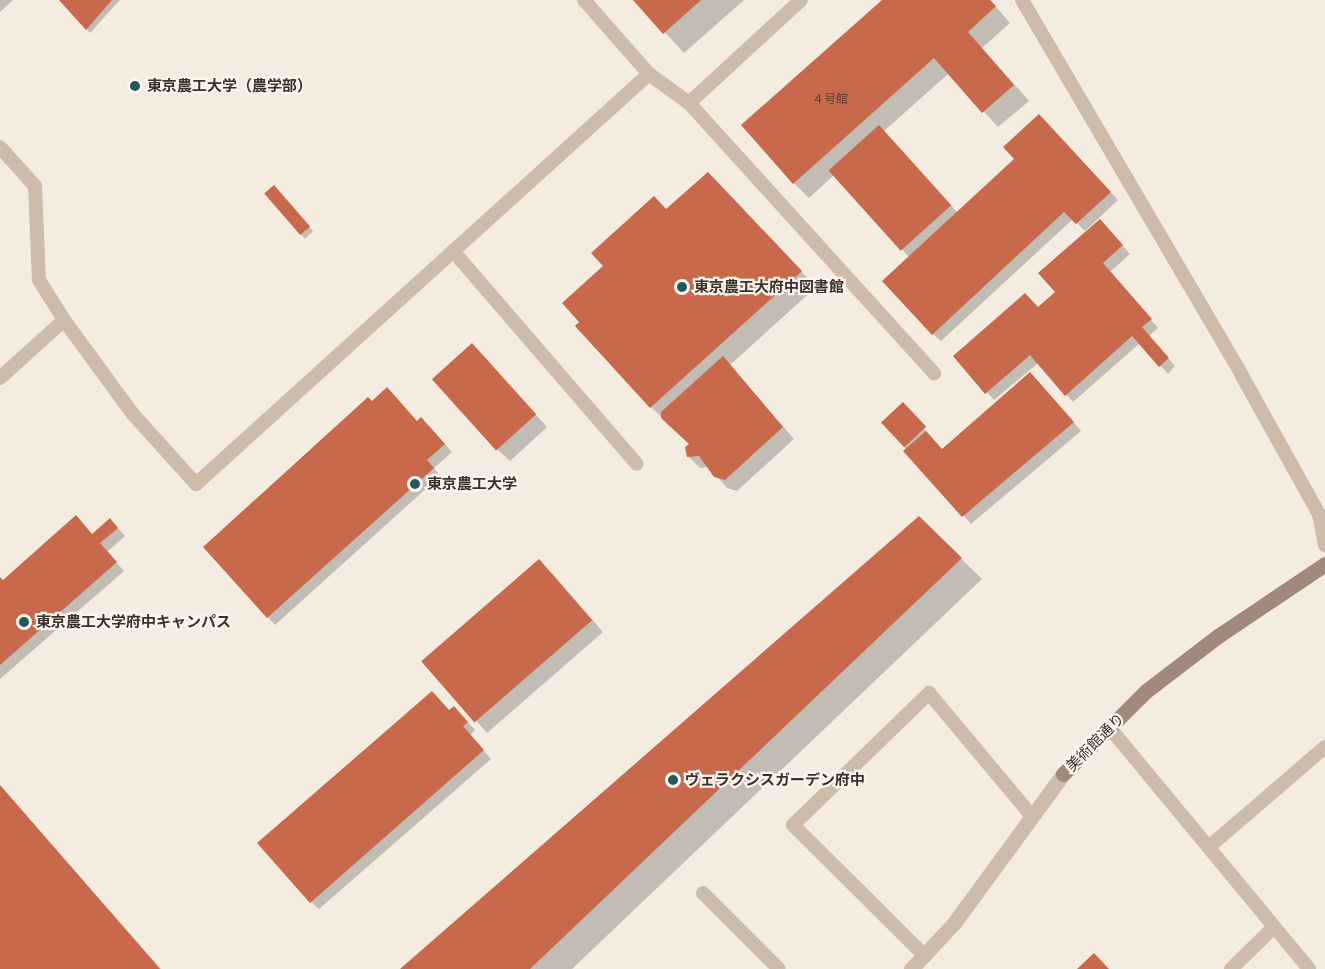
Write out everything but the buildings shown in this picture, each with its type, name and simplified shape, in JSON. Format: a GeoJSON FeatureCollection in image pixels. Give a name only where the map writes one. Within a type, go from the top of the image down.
{"type":"FeatureCollection","features":[{"type":"Feature","properties":{"kind":"street","name":"美術館通り"},"geometry":{"type":"LineString","coordinates":[[911,969],[954,923],[1063,774],[1109,727],[1146,691],[1218,636],[1325,564]]}},
{"type":"Feature","properties":{"kind":"lane"},"geometry":{"type":"LineString","coordinates":[[584,0],[649,74],[689,103],[934,373]]}},
{"type":"Feature","properties":{"kind":"lane"},"geometry":{"type":"LineString","coordinates":[[689,103],[801,0]]}},
{"type":"Feature","properties":{"kind":"lane"},"geometry":{"type":"LineString","coordinates":[[1022,0],[1241,374],[1318,514],[1325,545]]}},
{"type":"Feature","properties":{"kind":"lane"},"geometry":{"type":"LineString","coordinates":[[0,147],[35,186],[39,280],[64,320],[132,413],[196,484],[649,74]]}},
{"type":"Feature","properties":{"kind":"lane"},"geometry":{"type":"LineString","coordinates":[[453,251],[637,464]]}},
{"type":"Feature","properties":{"kind":"lane"},"geometry":{"type":"LineString","coordinates":[[0,378],[64,320]]}},
{"type":"Feature","properties":{"kind":"lane"},"geometry":{"type":"LineString","coordinates":[[925,956],[793,825],[929,693],[1031,815]]}},
{"type":"Feature","properties":{"kind":"lane"},"geometry":{"type":"LineString","coordinates":[[1109,727],[1210,846],[1309,969]]}},
{"type":"Feature","properties":{"kind":"lane"},"geometry":{"type":"LineString","coordinates":[[1210,846],[1325,747]]}},
{"type":"Feature","properties":{"kind":"lane"},"geometry":{"type":"LineString","coordinates":[[703,893],[779,969]]}},
{"type":"Feature","properties":{"kind":"lane"},"geometry":{"type":"LineString","coordinates":[[1231,969],[1274,927]]}},
{"type":"Feature","properties":{"kind":"place","name":"東京農工大学（農学部）"},"geometry":{"type":"Point","coordinates":[135,86]}},
{"type":"Feature","properties":{"kind":"place","name":"東京農工大府中図書館"},"geometry":{"type":"Point","coordinates":[682,287]}},
{"type":"Feature","properties":{"kind":"place","name":"東京農工大学"},"geometry":{"type":"Point","coordinates":[415,484]}},
{"type":"Feature","properties":{"kind":"place","name":"東京農工大学府中キャンパス"},"geometry":{"type":"Point","coordinates":[24,622]}},
{"type":"Feature","properties":{"kind":"place","name":"ヴェラクシスガーデン府中"},"geometry":{"type":"Point","coordinates":[673,780]}}]}
